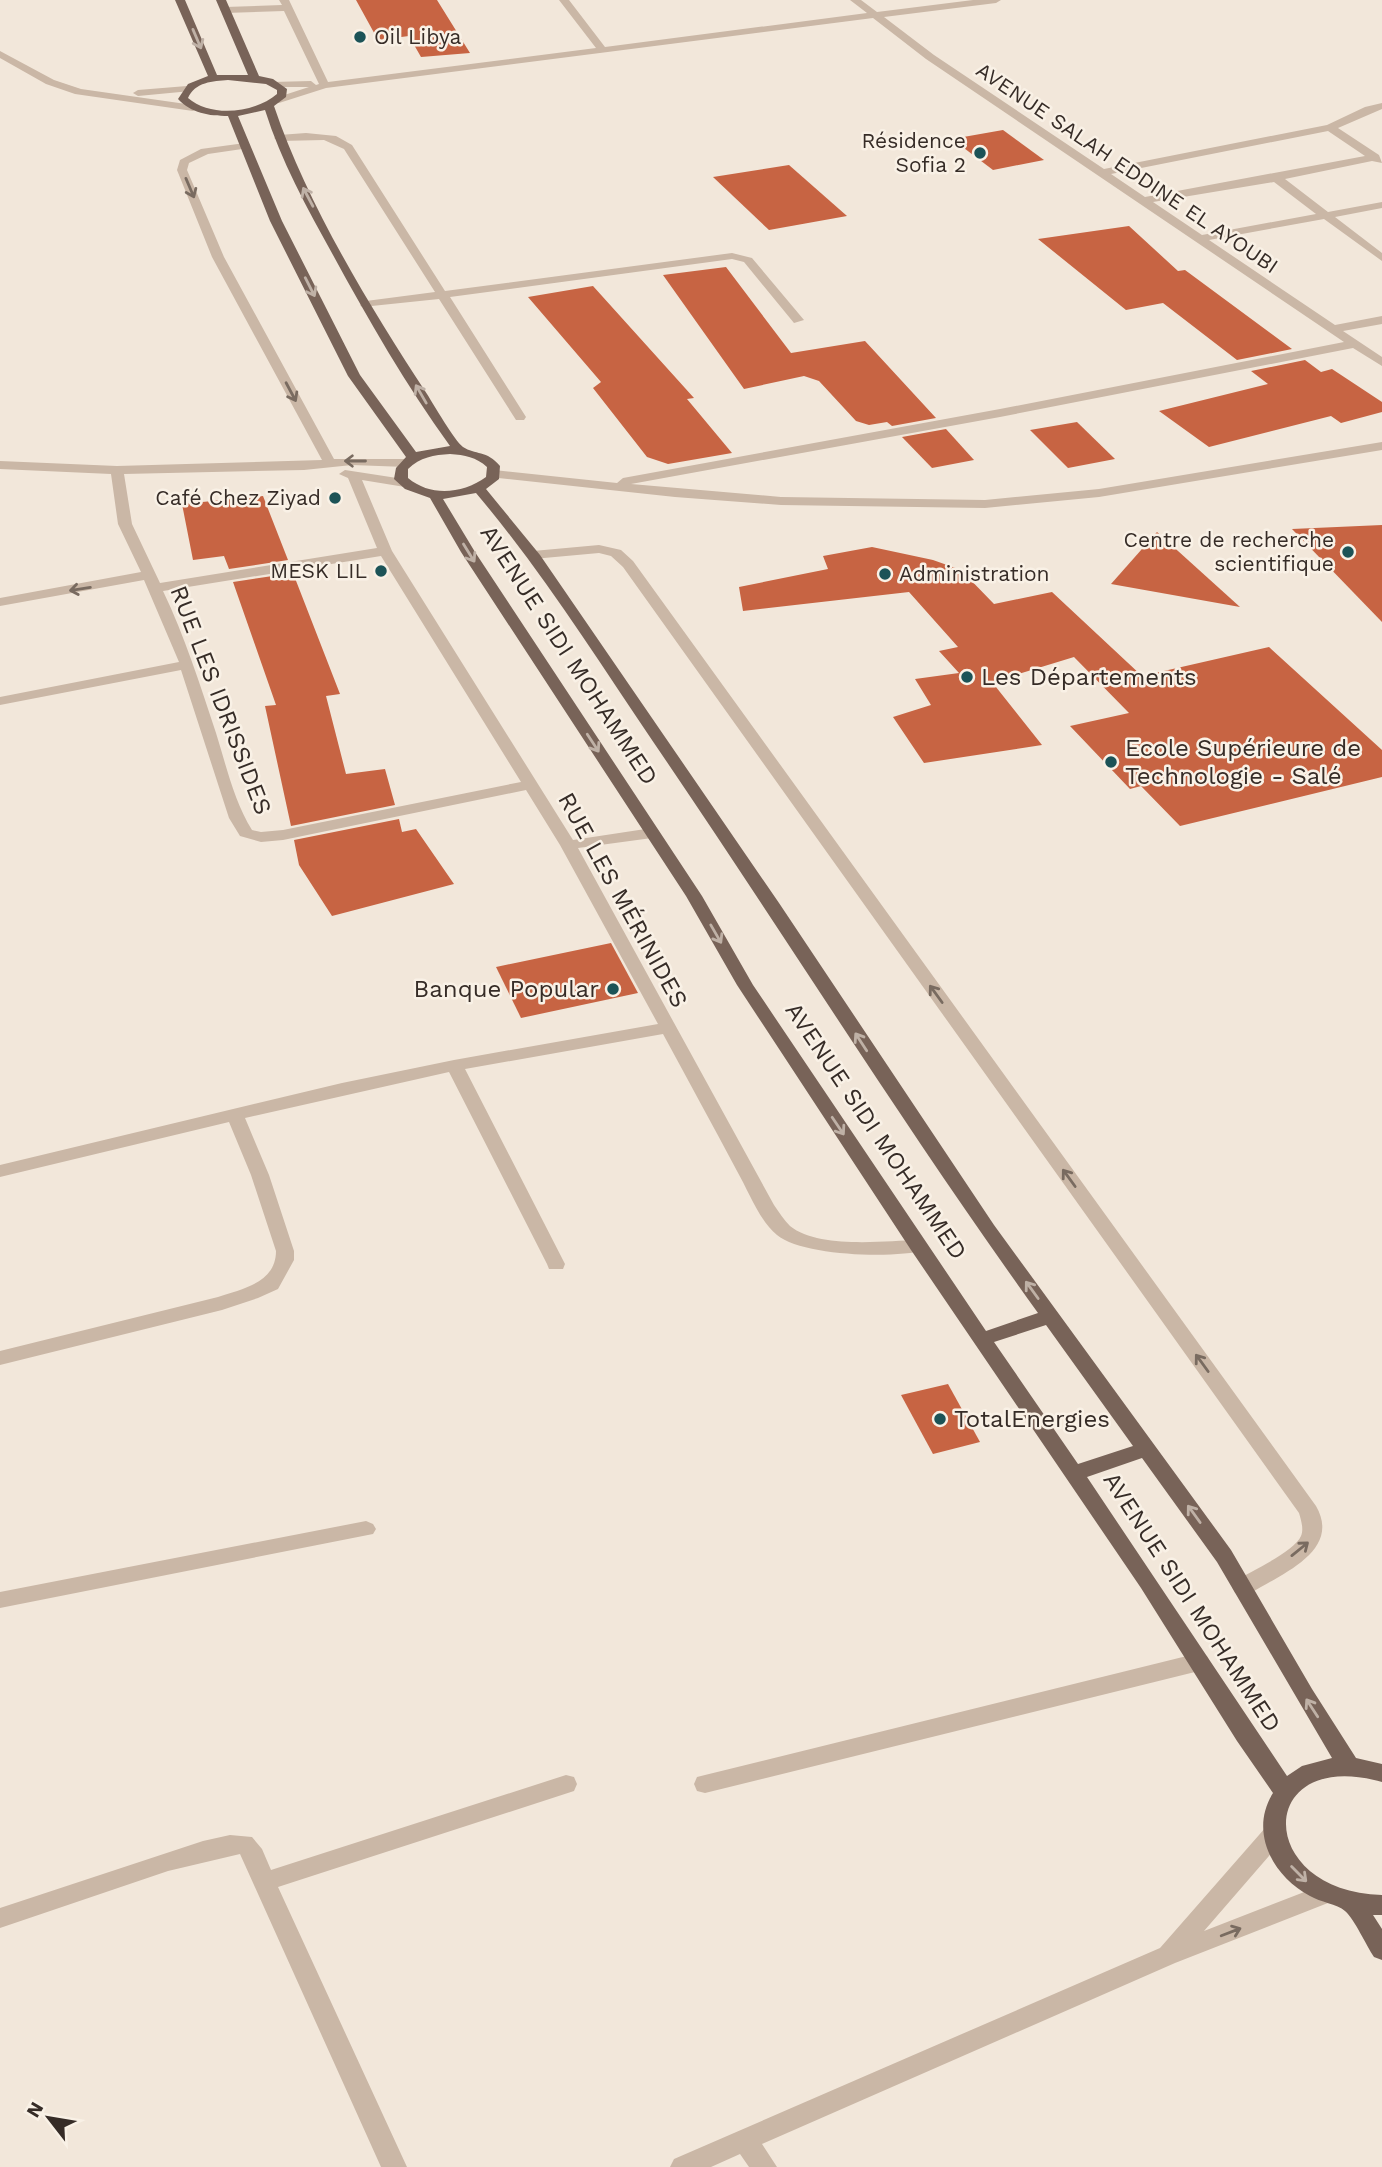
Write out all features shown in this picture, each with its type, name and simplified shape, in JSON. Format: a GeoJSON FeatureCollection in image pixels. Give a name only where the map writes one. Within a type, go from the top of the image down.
{"type":"FeatureCollection","features":[{"type":"Feature","properties":{"kind":"main road"},"geometry":{"type":"LineString","coordinates":[[180,0],[214,79]]}},
{"type":"Feature","properties":{"kind":"main road"},"geometry":{"type":"LineString","coordinates":[[223,5],[255,78]]}},
{"type":"Feature","properties":{"kind":"main road"},"geometry":{"type":"LineString","coordinates":[[274,103],[232,113],[193,108],[183,99],[187,89],[214,79],[255,78],[276,84],[282,91],[274,103],[279,138],[366,304],[425,401],[460,451]]}},
{"type":"Feature","properties":{"kind":"main road"},"geometry":{"type":"LineString","coordinates":[[232,113],[276,220],[355,376],[389,421],[409,461]]}},
{"type":"Feature","properties":{"kind":"main road"},"geometry":{"type":"LineString","coordinates":[[460,451],[487,459],[494,466],[494,474],[480,488],[458,494],[434,494],[405,483],[400,473],[409,461],[430,452],[460,451]]}},
{"type":"Feature","properties":{"kind":"main road","name":"AVENUE SIDI MOHAMMED"},"geometry":{"type":"LineString","coordinates":[[480,488],[533,555],[771,903],[884,1077],[1243,1587],[1304,1695],[1349,1766]]}},
{"type":"Feature","properties":{"kind":"main road","name":"AVENUE SIDI MOHAMMED"},"geometry":{"type":"LineString","coordinates":[[434,494],[468,552],[694,896],[745,985],[1284,1791]]}},
{"type":"Feature","properties":{"kind":"main road"},"geometry":{"type":"LineString","coordinates":[[982,1339],[1051,1316]]}},
{"type":"Feature","properties":{"kind":"main road"},"geometry":{"type":"LineString","coordinates":[[1073,1474],[1147,1449]]}},
{"type":"Feature","properties":{"kind":"main road"},"geometry":{"type":"LineString","coordinates":[[1382,1773],[1349,1766],[1323,1768],[1301,1777],[1284,1791],[1275,1811],[1274,1834],[1283,1857],[1301,1878],[1325,1894],[1353,1903],[1382,1905]]}},
{"type":"Feature","properties":{"kind":"main road"},"geometry":{"type":"LineString","coordinates":[[1353,1903],[1382,1950]]}},
{"type":"Feature","properties":{"kind":"street"},"geometry":{"type":"LineString","coordinates":[[564,0],[603,50]]}},
{"type":"Feature","properties":{"kind":"street","name":"AVENUE SALAH EDDINE EL AYOUBI"},"geometry":{"type":"LineString","coordinates":[[855,0],[872,16],[1382,362]]}},
{"type":"Feature","properties":{"kind":"street"},"geometry":{"type":"LineString","coordinates":[[276,84],[325,85],[996,0]]}},
{"type":"Feature","properties":{"kind":"street"},"geometry":{"type":"LineString","coordinates":[[223,5],[285,4],[325,85]]}},
{"type":"Feature","properties":{"kind":"street"},"geometry":{"type":"LineString","coordinates":[[0,54],[50,82],[79,92],[193,108]]}},
{"type":"Feature","properties":{"kind":"street"},"geometry":{"type":"LineString","coordinates":[[274,103],[325,85]]}},
{"type":"Feature","properties":{"kind":"street"},"geometry":{"type":"LineString","coordinates":[[79,92],[128,93],[187,89]]}},
{"type":"Feature","properties":{"kind":"street"},"geometry":{"type":"LineString","coordinates":[[1101,173],[1330,128],[1369,109],[1382,106]]}},
{"type":"Feature","properties":{"kind":"street"},"geometry":{"type":"LineString","coordinates":[[1330,128],[1378,160]]}},
{"type":"Feature","properties":{"kind":"street"},"geometry":{"type":"LineString","coordinates":[[279,138],[323,136],[339,139],[348,147],[520,417]]}},
{"type":"Feature","properties":{"kind":"street"},"geometry":{"type":"LineString","coordinates":[[245,146],[193,155],[184,162],[182,170],[218,257],[329,462]]}},
{"type":"Feature","properties":{"kind":"street"},"geometry":{"type":"LineString","coordinates":[[1142,201],[1378,160]]}},
{"type":"Feature","properties":{"kind":"street"},"geometry":{"type":"LineString","coordinates":[[1276,178],[1382,258]]}},
{"type":"Feature","properties":{"kind":"street"},"geometry":{"type":"LineString","coordinates":[[1199,239],[1382,205]]}},
{"type":"Feature","properties":{"kind":"street"},"geometry":{"type":"LineString","coordinates":[[366,304],[732,256],[748,260],[798,320]]}},
{"type":"Feature","properties":{"kind":"street"},"geometry":{"type":"LineString","coordinates":[[1332,330],[1382,320]]}},
{"type":"Feature","properties":{"kind":"street"},"geometry":{"type":"LineString","coordinates":[[606,485],[1000,413],[1353,344]]}},
{"type":"Feature","properties":{"kind":"street"},"geometry":{"type":"LineString","coordinates":[[494,474],[781,501],[985,504],[1099,493],[1382,446]]}},
{"type":"Feature","properties":{"kind":"street"},"geometry":{"type":"LineString","coordinates":[[0,466],[117,470],[409,461]]}},
{"type":"Feature","properties":{"kind":"street"},"geometry":{"type":"LineString","coordinates":[[304,466],[405,483]]}},
{"type":"Feature","properties":{"kind":"street","name":"RUE LES IDRISSIDES"},"geometry":{"type":"LineString","coordinates":[[117,470],[125,524],[187,665],[237,818],[241,827],[250,835],[283,835],[529,785]]}},
{"type":"Feature","properties":{"kind":"street","name":"RUE LES MÉRINIDES"},"geometry":{"type":"LineString","coordinates":[[353,475],[385,551],[568,845],[766,1207],[785,1232],[823,1243],[861,1248],[918,1246]]}},
{"type":"Feature","properties":{"kind":"street"},"geometry":{"type":"LineString","coordinates":[[533,555],[599,548],[616,552],[628,564],[709,682],[1309,1511],[1313,1524],[1310,1541],[1294,1555],[1243,1587]]}},
{"type":"Feature","properties":{"kind":"street"},"geometry":{"type":"LineString","coordinates":[[0,602],[385,551]]}},
{"type":"Feature","properties":{"kind":"street"},"geometry":{"type":"LineString","coordinates":[[0,701],[187,665]]}},
{"type":"Feature","properties":{"kind":"street"},"geometry":{"type":"LineString","coordinates":[[568,845],[652,833]]}},
{"type":"Feature","properties":{"kind":"street"},"geometry":{"type":"LineString","coordinates":[[0,1171],[454,1065],[667,1028]]}},
{"type":"Feature","properties":{"kind":"street"},"geometry":{"type":"LineString","coordinates":[[454,1065],[556,1264]]}},
{"type":"Feature","properties":{"kind":"street"},"geometry":{"type":"LineString","coordinates":[[0,1358],[222,1303],[271,1284],[285,1261],[285,1251],[260,1175],[234,1115]]}},
{"type":"Feature","properties":{"kind":"street"},"geometry":{"type":"LineString","coordinates":[[0,1600],[366,1529]]}},
{"type":"Feature","properties":{"kind":"street"},"geometry":{"type":"LineString","coordinates":[[705,1784],[1199,1662]]}},
{"type":"Feature","properties":{"kind":"street"},"geometry":{"type":"LineString","coordinates":[[264,1882],[566,1784]]}},
{"type":"Feature","properties":{"kind":"street"},"geometry":{"type":"LineString","coordinates":[[1167,1956],[1274,1834]]}},
{"type":"Feature","properties":{"kind":"street"},"geometry":{"type":"LineString","coordinates":[[0,1917],[235,1842],[243,1844],[250,1850],[394,2167]]}},
{"type":"Feature","properties":{"kind":"street"},"geometry":{"type":"LineString","coordinates":[[683,2167],[1167,1956],[1325,1894]]}},
{"type":"Feature","properties":{"kind":"street"},"geometry":{"type":"LineString","coordinates":[[744,2140],[764,2167]]}},
{"type":"Feature","properties":{"kind":"building"},"geometry":{"type":"Polygon","coordinates":[[[356,0],[437,0],[470,53],[421,57],[409,36],[378,40],[356,0]]]}},
{"type":"Feature","properties":{"kind":"building","name":"Résidence Sofia 2"},"geometry":{"type":"Polygon","coordinates":[[[1003,130],[1044,160],[993,170],[952,139],[1003,130]]]}},
{"type":"Feature","properties":{"kind":"building"},"geometry":{"type":"Polygon","coordinates":[[[789,165],[847,216],[769,230],[713,177],[789,165]]]}},
{"type":"Feature","properties":{"kind":"building"},"geometry":{"type":"Polygon","coordinates":[[[1129,226],[1178,271],[1185,270],[1292,349],[1237,360],[1163,303],[1126,310],[1038,239],[1129,226]]]}},
{"type":"Feature","properties":{"kind":"building"},"geometry":{"type":"Polygon","coordinates":[[[726,267],[791,353],[865,341],[936,418],[892,426],[887,422],[869,425],[856,421],[819,381],[804,376],[744,389],[663,275],[726,267]]]}},
{"type":"Feature","properties":{"kind":"building"},"geometry":{"type":"Polygon","coordinates":[[[593,286],[694,398],[687,399],[732,453],[668,464],[647,457],[593,388],[601,382],[528,297],[593,286]]]}},
{"type":"Feature","properties":{"kind":"building"},"geometry":{"type":"Polygon","coordinates":[[[1305,360],[1321,372],[1332,369],[1382,402],[1382,412],[1341,423],[1331,416],[1209,447],[1159,411],[1268,384],[1251,371],[1305,360]]]}},
{"type":"Feature","properties":{"kind":"building"},"geometry":{"type":"Polygon","coordinates":[[[1077,422],[1115,459],[1068,468],[1030,430],[1077,422]]]}},
{"type":"Feature","properties":{"kind":"building"},"geometry":{"type":"Polygon","coordinates":[[[946,429],[974,460],[932,468],[902,437],[946,429]]]}},
{"type":"Feature","properties":{"kind":"building"},"geometry":{"type":"Polygon","coordinates":[[[263,496],[288,560],[229,569],[224,556],[193,560],[182,504],[263,496]]]}},
{"type":"Feature","properties":{"kind":"building","name":"Centre de recherche scientifique"},"geometry":{"type":"Polygon","coordinates":[[[1382,525],[1382,622],[1292,529],[1382,525]]]}},
{"type":"Feature","properties":{"kind":"building"},"geometry":{"type":"Polygon","coordinates":[[[1157,532],[1240,607],[1111,584],[1157,532]]]}},
{"type":"Feature","properties":{"kind":"building"},"geometry":{"type":"Polygon","coordinates":[[[872,547],[933,560],[961,570],[994,604],[1052,592],[1142,676],[1269,647],[1382,750],[1382,777],[1180,826],[1141,786],[1130,789],[1070,726],[1129,713],[1074,657],[992,682],[1042,745],[924,763],[893,717],[931,705],[915,679],[959,673],[939,651],[958,647],[909,592],[743,611],[739,587],[828,569],[823,556],[872,547]]]}},
{"type":"Feature","properties":{"kind":"building"},"geometry":{"type":"Polygon","coordinates":[[[293,573],[340,694],[326,696],[346,774],[385,769],[395,805],[291,826],[265,706],[276,705],[233,582],[293,573]]]}},
{"type":"Feature","properties":{"kind":"building"},"geometry":{"type":"Polygon","coordinates":[[[399,819],[402,832],[416,829],[454,884],[332,916],[299,865],[294,840],[399,819]]]}},
{"type":"Feature","properties":{"kind":"building"},"geometry":{"type":"Polygon","coordinates":[[[611,943],[638,993],[521,1018],[496,967],[611,943]]]}},
{"type":"Feature","properties":{"kind":"building","name":"TotalEnergies"},"geometry":{"type":"Polygon","coordinates":[[[948,1384],[980,1442],[933,1454],[901,1395],[948,1384]]]}},
{"type":"Feature","properties":{"kind":"place","name":"Oil Libya"},"geometry":{"type":"Point","coordinates":[360,37]}},
{"type":"Feature","properties":{"kind":"place","name":"Résidence Sofia 2"},"geometry":{"type":"Point","coordinates":[980,153]}},
{"type":"Feature","properties":{"kind":"place","name":"Café Chez Ziyad"},"geometry":{"type":"Point","coordinates":[335,498]}},
{"type":"Feature","properties":{"kind":"place","name":"Centre de recherche scientifique"},"geometry":{"type":"Point","coordinates":[1348,552]}},
{"type":"Feature","properties":{"kind":"place","name":"MESK LIL"},"geometry":{"type":"Point","coordinates":[381,571]}},
{"type":"Feature","properties":{"kind":"place","name":"Administration"},"geometry":{"type":"Point","coordinates":[885,574]}},
{"type":"Feature","properties":{"kind":"place","name":"Les Départements"},"geometry":{"type":"Point","coordinates":[967,677]}},
{"type":"Feature","properties":{"kind":"place","name":"Ecole Supérieure de Technologie - Salé"},"geometry":{"type":"Point","coordinates":[1111,762]}},
{"type":"Feature","properties":{"kind":"place","name":"Banque Popular"},"geometry":{"type":"Point","coordinates":[613,989]}},
{"type":"Feature","properties":{"kind":"place","name":"TotalEnergies"},"geometry":{"type":"Point","coordinates":[940,1419]}}]}
